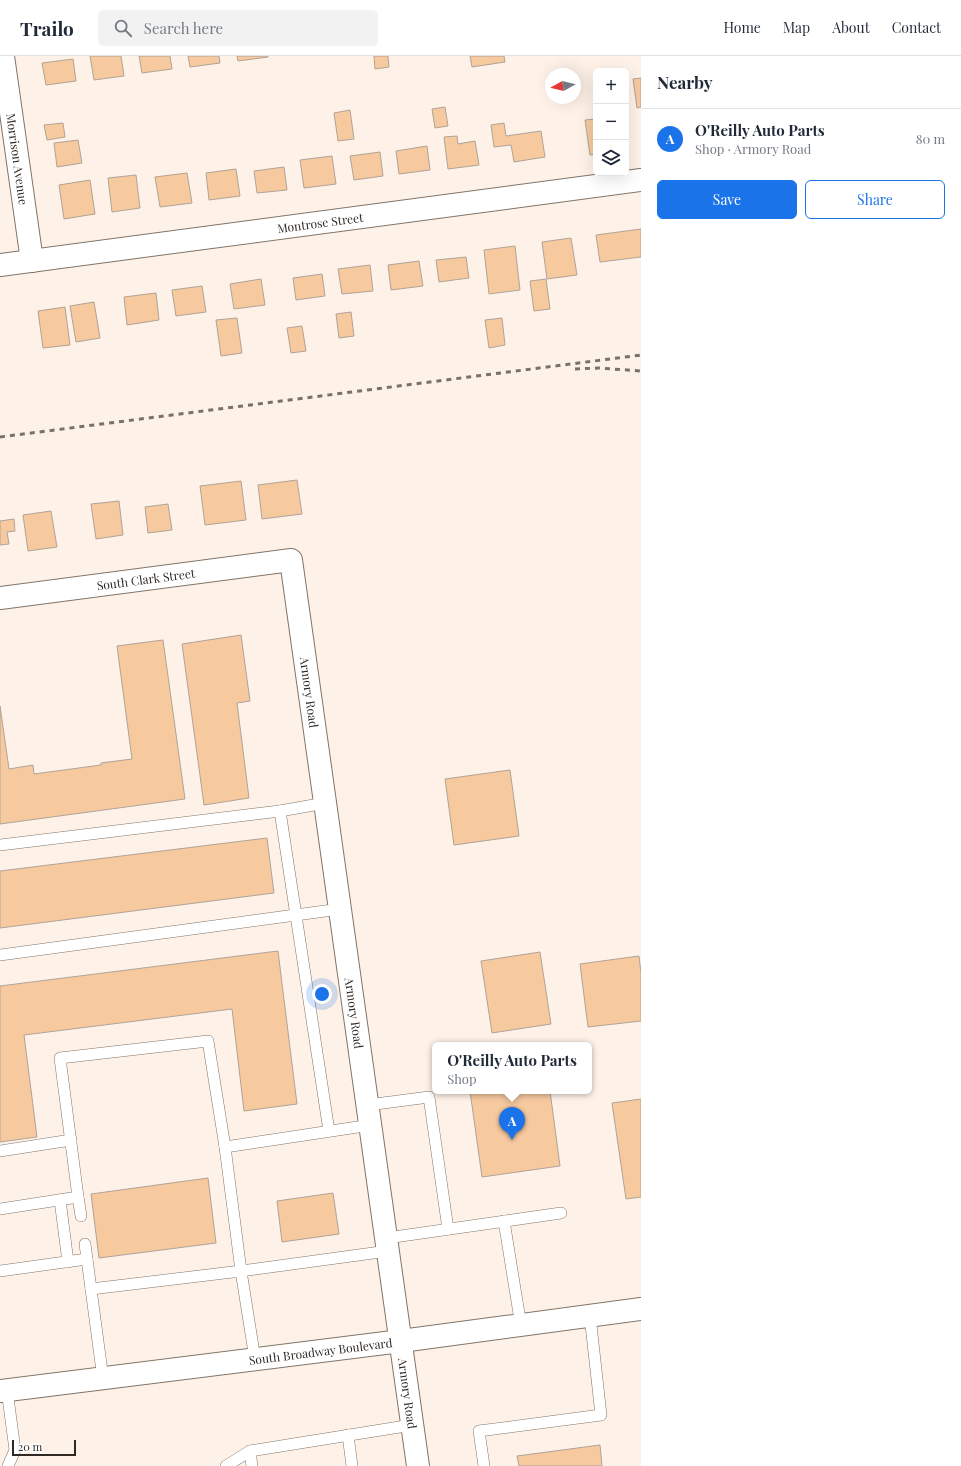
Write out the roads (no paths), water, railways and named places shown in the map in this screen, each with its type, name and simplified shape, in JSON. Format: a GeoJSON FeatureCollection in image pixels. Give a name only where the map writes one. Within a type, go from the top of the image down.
{"type":"FeatureCollection","features":[{"type":"Feature","properties":{"kind":"street","name":"Morrison Avenue"},"geometry":{"type":"LineString","coordinates":[[3,56],[32,261]]}},
{"type":"Feature","properties":{"kind":"street","name":"Montrose Street"},"geometry":{"type":"LineString","coordinates":[[0,265],[641,180]]}},
{"type":"Feature","properties":{"kind":"street","name":"South Clark Street"},"geometry":{"type":"LineString","coordinates":[[0,598],[291,560]]}},
{"type":"Feature","properties":{"kind":"street","name":"Armory Road"},"geometry":{"type":"LineString","coordinates":[[291,560],[418,1466]]}},
{"type":"Feature","properties":{"kind":"street","name":"South Broadway Boulevard"},"geometry":{"type":"LineString","coordinates":[[3,1391],[521,1326],[641,1309]]}},
{"type":"Feature","properties":{"kind":"lane"},"geometry":{"type":"LineString","coordinates":[[0,845],[280,811],[325,803]]}},
{"type":"Feature","properties":{"kind":"lane"},"geometry":{"type":"LineString","coordinates":[[280,811],[329,1131]]}},
{"type":"Feature","properties":{"kind":"lane"},"geometry":{"type":"LineString","coordinates":[[0,955],[340,909]]}},
{"type":"Feature","properties":{"kind":"lane"},"geometry":{"type":"LineString","coordinates":[[81,1216],[60,1058],[208,1041],[255,1359]]}},
{"type":"Feature","properties":{"kind":"lane"},"geometry":{"type":"LineString","coordinates":[[224,1147],[329,1131],[369,1115],[429,1097],[448,1229]]}},
{"type":"Feature","properties":{"kind":"lane"},"geometry":{"type":"LineString","coordinates":[[0,1151],[71,1140]]}},
{"type":"Feature","properties":{"kind":"lane"},"geometry":{"type":"LineString","coordinates":[[0,1209],[78,1197]]}},
{"type":"Feature","properties":{"kind":"lane"},"geometry":{"type":"LineString","coordinates":[[60,1200],[68,1262]]}},
{"type":"Feature","properties":{"kind":"lane"},"geometry":{"type":"LineString","coordinates":[[91,1288],[241,1270],[388,1244],[448,1229],[561,1214]]}},
{"type":"Feature","properties":{"kind":"lane"},"geometry":{"type":"LineString","coordinates":[[504,1222],[521,1326]]}},
{"type":"Feature","properties":{"kind":"lane"},"geometry":{"type":"LineString","coordinates":[[85,1244],[103,1379]]}},
{"type":"Feature","properties":{"kind":"lane"},"geometry":{"type":"LineString","coordinates":[[0,1271],[87,1259]]}},
{"type":"Feature","properties":{"kind":"lane"},"geometry":{"type":"LineString","coordinates":[[484,1466],[479,1431],[601,1415],[590,1316]]}},
{"type":"Feature","properties":{"kind":"lane"},"geometry":{"type":"LineString","coordinates":[[3,1391],[15,1450],[8,1466]]}},
{"type":"Feature","properties":{"kind":"lane"},"geometry":{"type":"LineString","coordinates":[[226,1466],[250,1451],[412,1425]]}},
{"type":"Feature","properties":{"kind":"lane"},"geometry":{"type":"LineString","coordinates":[[348,1435],[351,1464]]}},
{"type":"Feature","properties":{"kind":"lane"},"geometry":{"type":"LineString","coordinates":[[250,1451],[252,1466]]}},
{"type":"Feature","properties":{"kind":"railway"},"geometry":{"type":"LineString","coordinates":[[0,437],[641,355]]}},
{"type":"Feature","properties":{"kind":"railway"},"geometry":{"type":"LineString","coordinates":[[575,369],[599,368],[641,371]]}},
{"type":"Feature","properties":{"kind":"place","name":"O'Reilly Auto Parts"},"geometry":{"type":"Point","coordinates":[512,1140]}}]}
